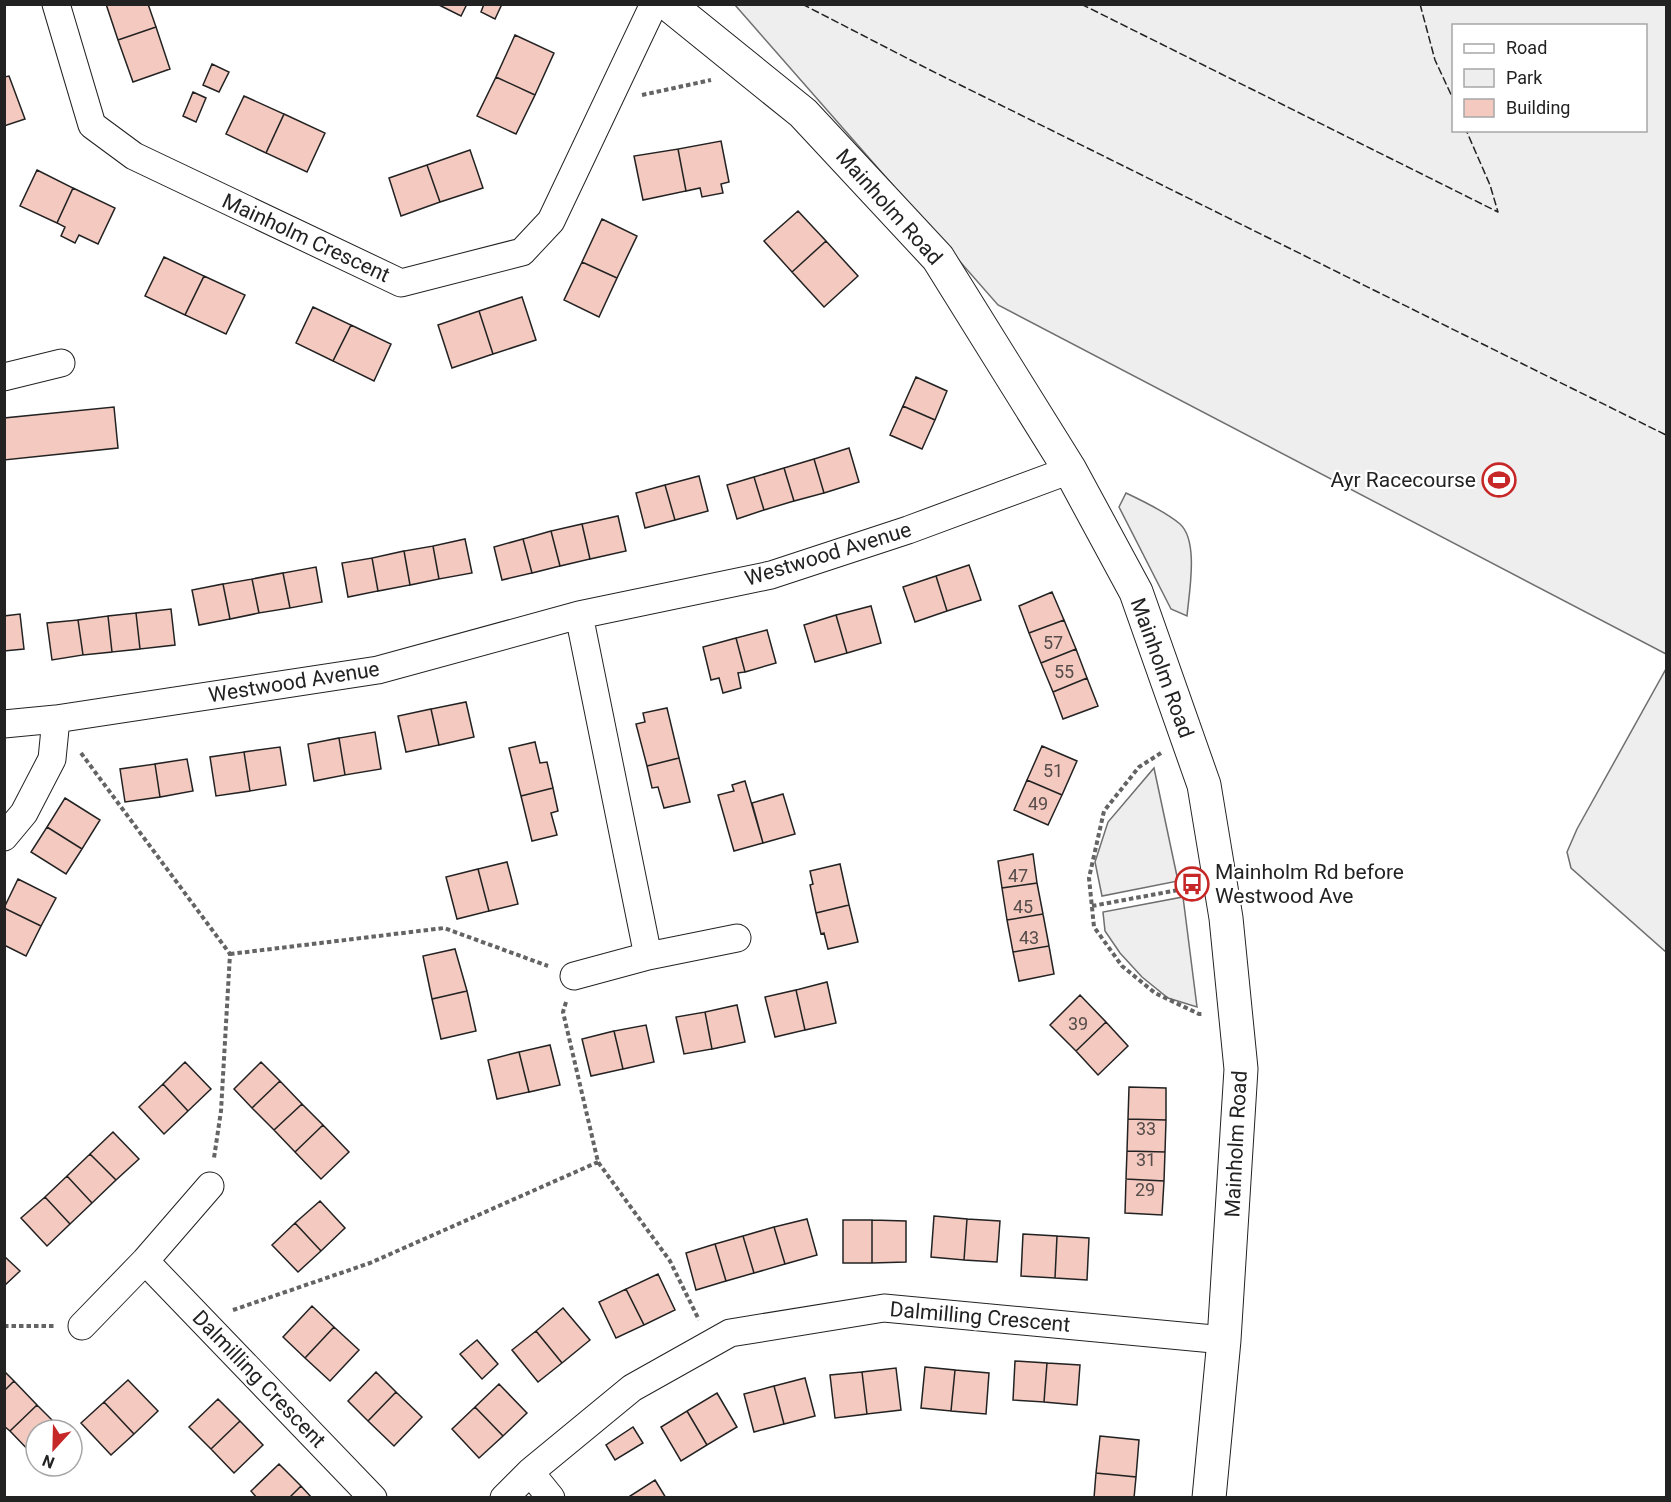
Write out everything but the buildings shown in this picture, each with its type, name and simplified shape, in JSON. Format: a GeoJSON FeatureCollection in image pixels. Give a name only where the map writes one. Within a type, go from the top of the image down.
{"type":"FeatureCollection","features":[{"type":"Feature","properties":{"kind":"street","name":"Mainholm Crescent"},"geometry":{"type":"LineString","coordinates":[[56,4],[92,125],[134,156],[401,283],[522,252],[551,221],[654,4]]}},
{"type":"Feature","properties":{"kind":"street","name":"Mainholm Road"},"geometry":{"type":"LineString","coordinates":[[668,4],[803,113],[938,258],[1070,470],[1136,592],[1204,785],[1226,918],[1241,1069],[1224,1340],[1209,1497]]}},
{"type":"Feature","properties":{"kind":"street"},"geometry":{"type":"LineString","coordinates":[[4,377],[61,363]]}},
{"type":"Feature","properties":{"kind":"street","name":"Westwood Avenue"},"geometry":{"type":"LineString","coordinates":[[4,723],[56,718],[378,670],[579,615],[771,575],[908,530],[1070,470]]}},
{"type":"Feature","properties":{"kind":"street"},"geometry":{"type":"LineString","coordinates":[[579,615],[648,956]]}},
{"type":"Feature","properties":{"kind":"street"},"geometry":{"type":"LineString","coordinates":[[4,837],[24,813],[52,759],[56,718]]}},
{"type":"Feature","properties":{"kind":"street"},"geometry":{"type":"LineString","coordinates":[[574,976],[648,956],[737,938]]}},
{"type":"Feature","properties":{"kind":"street"},"geometry":{"type":"LineString","coordinates":[[82,1326],[145,1262],[210,1186]]}},
{"type":"Feature","properties":{"kind":"street","name":"Dalmilling Crescent"},"geometry":{"type":"LineString","coordinates":[[145,1262],[373,1497]]}},
{"type":"Feature","properties":{"kind":"street","name":"Dalmilling Crescent"},"geometry":{"type":"LineString","coordinates":[[504,1497],[530,1472],[632,1388],[730,1333],[884,1308],[1224,1340]]}},
{"type":"Feature","properties":{"kind":"street"},"geometry":{"type":"LineString","coordinates":[[530,1472],[552,1497]]}},
{"type":"Feature","properties":{"kind":"path"},"geometry":{"type":"LineString","coordinates":[[611,95],[622,99],[717,78],[734,57]]}},
{"type":"Feature","properties":{"kind":"path"},"geometry":{"type":"LineString","coordinates":[[56,718],[230,954],[221,1111],[210,1186]]}},
{"type":"Feature","properties":{"kind":"path"},"geometry":{"type":"LineString","coordinates":[[1186,736],[1139,767],[1104,811],[1089,878],[1094,927],[1122,966],[1155,993],[1199,1014],[1236,1011]]}},
{"type":"Feature","properties":{"kind":"path"},"geometry":{"type":"LineString","coordinates":[[1092,906],[1220,882]]}},
{"type":"Feature","properties":{"kind":"path"},"geometry":{"type":"LineString","coordinates":[[230,954],[444,928],[574,976],[563,1012],[598,1162],[670,1261],[700,1322]]}},
{"type":"Feature","properties":{"kind":"path"},"geometry":{"type":"LineString","coordinates":[[202,1320],[370,1263],[598,1162]]}},
{"type":"Feature","properties":{"kind":"path"},"geometry":{"type":"LineString","coordinates":[[4,1326],[82,1326]]}},
{"type":"Feature","properties":{"kind":"green space","name":"Ayr Racecourse"},"geometry":{"type":"Polygon","coordinates":[[[735,5],[1666,5],[1666,654],[998,305],[735,5]]]}},
{"type":"Feature","properties":{"kind":"green space"},"geometry":{"type":"Polygon","coordinates":[[[1126,493],[1168,515],[1186,532],[1191,555],[1187,616],[1171,609],[1119,507],[1126,493]]]}},
{"type":"Feature","properties":{"kind":"green space"},"geometry":{"type":"Polygon","coordinates":[[[1666,669],[1666,952],[1571,868],[1567,852],[1577,829],[1666,669]]]}},
{"type":"Feature","properties":{"kind":"green space"},"geometry":{"type":"Polygon","coordinates":[[[1154,768],[1178,881],[1102,896],[1095,862],[1108,822],[1154,768]]]}},
{"type":"Feature","properties":{"kind":"green space"},"geometry":{"type":"Polygon","coordinates":[[[1183,897],[1197,1007],[1168,998],[1142,977],[1120,953],[1105,931],[1103,912],[1183,897]]]}},
{"type":"Feature","properties":{"kind":"fence"},"geometry":{"type":"LineString","coordinates":[[802,4],[928,69],[1666,435]]}},
{"type":"Feature","properties":{"kind":"fence"},"geometry":{"type":"LineString","coordinates":[[1081,4],[1498,212],[1490,185],[1467,132]]}},
{"type":"Feature","properties":{"kind":"fence"},"geometry":{"type":"LineString","coordinates":[[1420,4],[1435,60],[1452,97]]}},
{"type":"Feature","properties":{"kind":"place","name":"Ayr Racecourse"},"geometry":{"type":"Point","coordinates":[1499,480]}},
{"type":"Feature","properties":{"kind":"place","name":"Mainholm Rd before Westwood Ave"},"geometry":{"type":"Point","coordinates":[1192,884]}}]}
